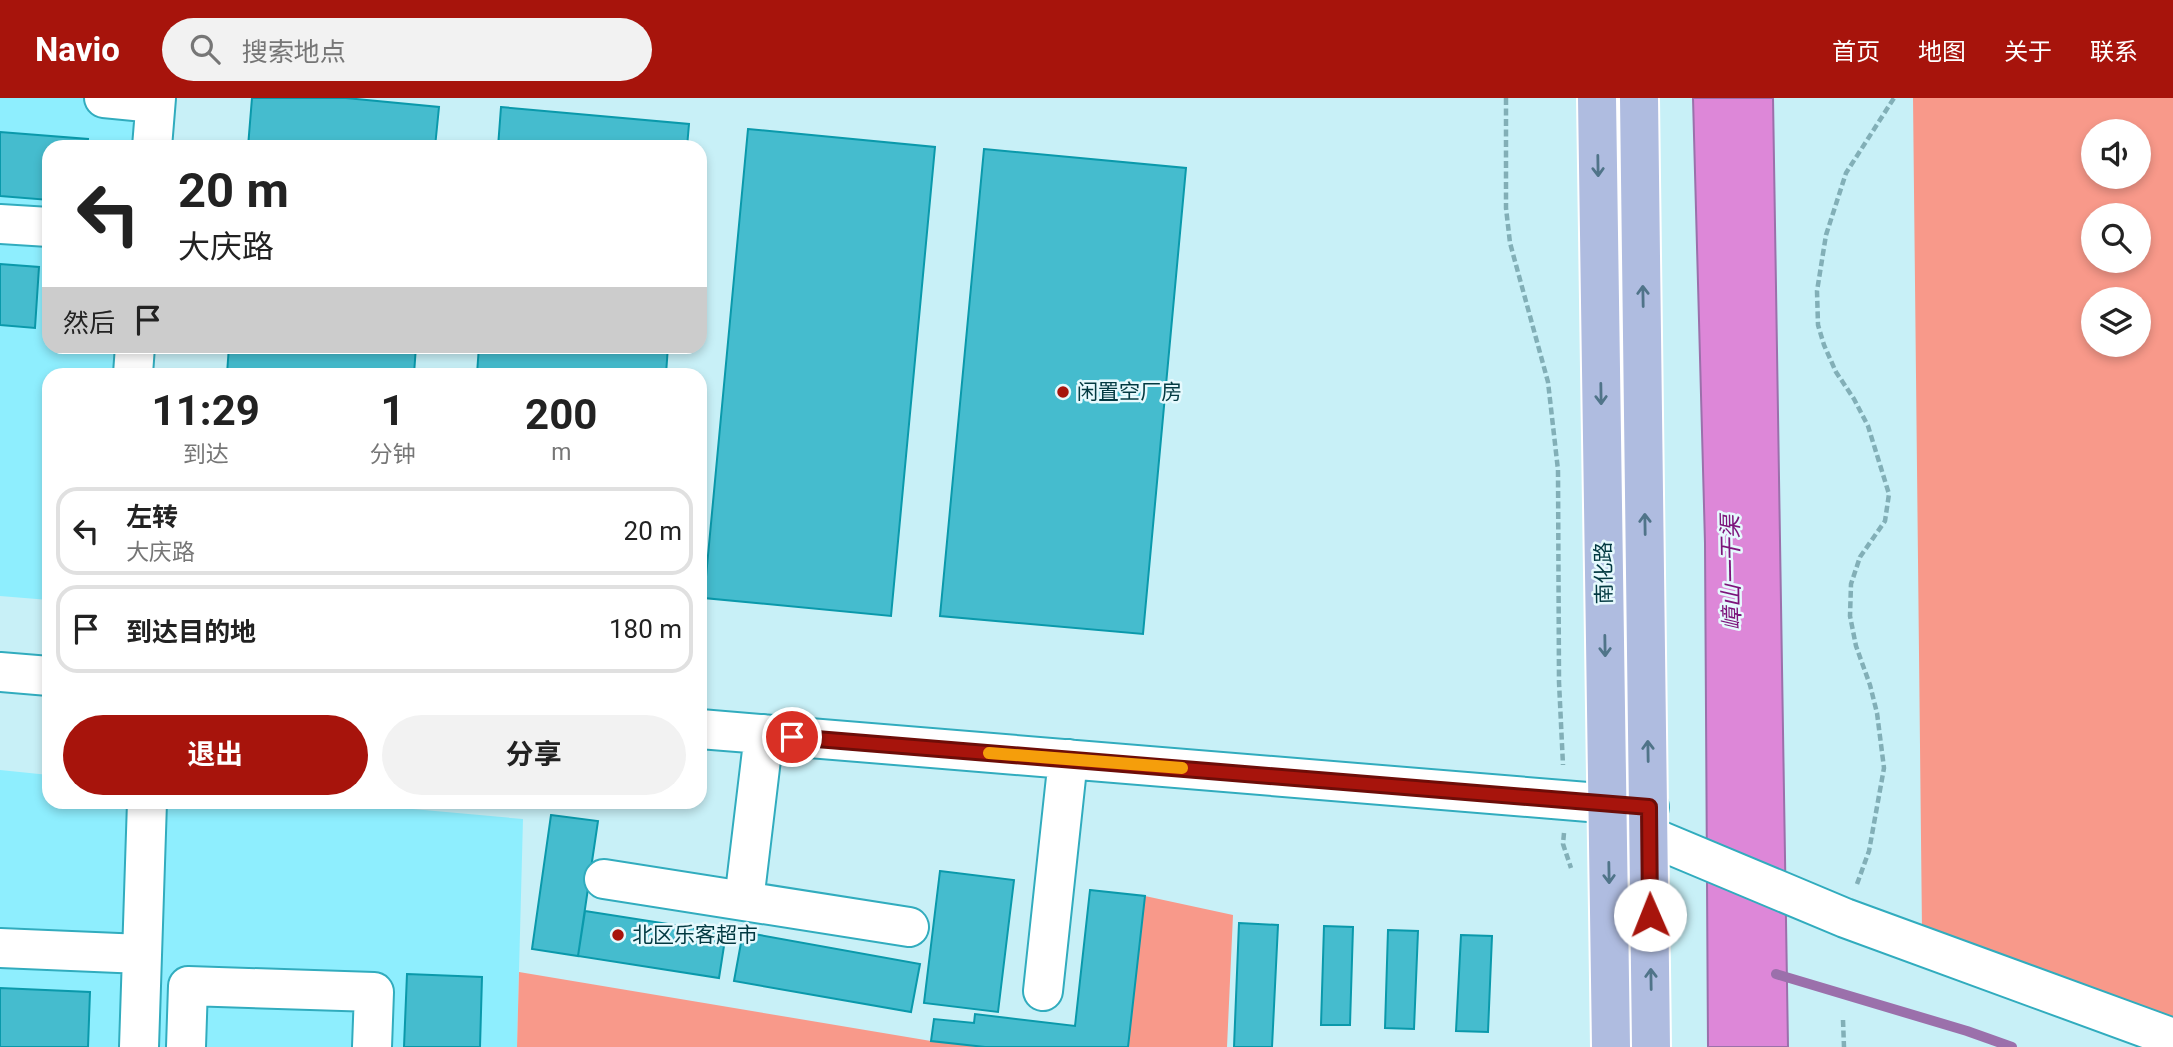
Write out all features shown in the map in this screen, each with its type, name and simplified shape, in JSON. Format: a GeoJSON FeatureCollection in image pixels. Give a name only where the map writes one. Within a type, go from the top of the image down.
{"type":"FeatureCollection","features":[{"type":"Feature","properties":{"kind":"main road","name":"南化路"},"geometry":{"type":"LineString","coordinates":[[1597,98],[1611,1047]]}},
{"type":"Feature","properties":{"kind":"main road","name":"南化路"},"geometry":{"type":"LineString","coordinates":[[1639,98],[1654,829],[1651,1047]]}},
{"type":"Feature","properties":{"kind":"street"},"geometry":{"type":"LineString","coordinates":[[104,98],[156,100],[153,140]]}},
{"type":"Feature","properties":{"kind":"street"},"geometry":{"type":"LineString","coordinates":[[0,224],[42,227]]}},
{"type":"Feature","properties":{"kind":"street"},"geometry":{"type":"LineString","coordinates":[[0,672],[42,675]]}},
{"type":"Feature","properties":{"kind":"street"},"geometry":{"type":"LineString","coordinates":[[707,730],[1608,803],[1654,829],[1804,901],[2173,1038]]}},
{"type":"Feature","properties":{"kind":"street"},"geometry":{"type":"LineString","coordinates":[[744,901],[764,734]]}},
{"type":"Feature","properties":{"kind":"street"},"geometry":{"type":"LineString","coordinates":[[1042,991],[1068,759]]}},
{"type":"Feature","properties":{"kind":"street"},"geometry":{"type":"LineString","coordinates":[[147,809],[139,1044],[186,1045],[188,986],[374,992],[372,1047]]}},
{"type":"Feature","properties":{"kind":"street"},"geometry":{"type":"LineString","coordinates":[[604,879],[909,927]]}},
{"type":"Feature","properties":{"kind":"street"},"geometry":{"type":"LineString","coordinates":[[0,948],[142,954]]}},
{"type":"Feature","properties":{"kind":"path"},"geometry":{"type":"LineString","coordinates":[[1506,98],[1506,208],[1510,243],[1548,382],[1558,470],[1559,682],[1566,800],[1563,845],[1572,872]]}},
{"type":"Feature","properties":{"kind":"path"},"geometry":{"type":"LineString","coordinates":[[1845,918],[1869,851],[1884,768],[1877,713],[1850,617],[1851,584],[1860,557],[1885,521],[1889,494],[1868,426],[1836,372],[1824,345],[1818,325],[1817,291],[1826,235],[1846,173],[1894,98]]}},
{"type":"Feature","properties":{"kind":"path"},"geometry":{"type":"LineString","coordinates":[[1843,1020],[1844,1047]]}},
{"type":"Feature","properties":{"kind":"shaded area"},"geometry":{"type":"Polygon","coordinates":[[[0,98],[175,98],[172,140],[42,140],[42,354],[154,354],[153,368],[42,368],[42,599],[0,596],[0,98]]]}},
{"type":"Feature","properties":{"kind":"shaded area"},"geometry":{"type":"Polygon","coordinates":[[[1913,98],[2173,98],[2173,1022],[1922,931],[1913,98]]]}},
{"type":"Feature","properties":{"kind":"shaded area"},"geometry":{"type":"Polygon","coordinates":[[[0,770],[42,774],[42,809],[412,809],[523,819],[517,1047],[0,1047],[0,770]]]}},
{"type":"Feature","properties":{"kind":"shaded area"},"geometry":{"type":"Polygon","coordinates":[[[1145,896],[1233,915],[1227,1047],[1128,1047],[1145,896]]]}},
{"type":"Feature","properties":{"kind":"shaded area"},"geometry":{"type":"Polygon","coordinates":[[[519,972],[931,1041],[985,1047],[517,1047],[519,972]]]}},
{"type":"Feature","properties":{"kind":"water","name":"嶂山一干渠"},"geometry":{"type":"Polygon","coordinates":[[[1693,98],[1773,98],[1788,1047],[1708,1047],[1705,543],[1693,98]]]}},
{"type":"Feature","properties":{"kind":"building"},"geometry":{"type":"Polygon","coordinates":[[[252,98],[346,98],[439,107],[436,140],[249,140],[252,98]]]}},
{"type":"Feature","properties":{"kind":"building"},"geometry":{"type":"Polygon","coordinates":[[[501,107],[689,124],[688,140],[499,140],[501,107]]]}},
{"type":"Feature","properties":{"kind":"building"},"geometry":{"type":"Polygon","coordinates":[[[748,129],[935,147],[891,616],[707,598],[707,566],[748,129]]]}},
{"type":"Feature","properties":{"kind":"building"},"geometry":{"type":"Polygon","coordinates":[[[0,132],[88,139],[42,140],[42,199],[0,196],[0,132]]]}},
{"type":"Feature","properties":{"kind":"building","name":"闲置空厂房"},"geometry":{"type":"Polygon","coordinates":[[[984,149],[1186,168],[1143,634],[940,616],[984,149]]]}},
{"type":"Feature","properties":{"kind":"building"},"geometry":{"type":"Polygon","coordinates":[[[0,264],[39,267],[35,328],[0,325],[0,264]]]}},
{"type":"Feature","properties":{"kind":"building"},"geometry":{"type":"Polygon","coordinates":[[[228,354],[415,354],[414,368],[227,368],[228,354]]]}},
{"type":"Feature","properties":{"kind":"building"},"geometry":{"type":"Polygon","coordinates":[[[478,354],[667,354],[666,368],[477,368],[478,354]]]}},
{"type":"Feature","properties":{"kind":"building"},"geometry":{"type":"Polygon","coordinates":[[[551,815],[598,821],[578,956],[532,949],[551,815]]]}},
{"type":"Feature","properties":{"kind":"building"},"geometry":{"type":"Polygon","coordinates":[[[940,871],[1014,880],[998,1012],[924,1003],[940,871]]]}},
{"type":"Feature","properties":{"kind":"building"},"geometry":{"type":"Polygon","coordinates":[[[1090,890],[1145,896],[1128,1047],[985,1047],[931,1041],[934,1019],[974,1023],[975,1014],[1075,1026],[1090,890]]]}},
{"type":"Feature","properties":{"kind":"building"},"geometry":{"type":"Polygon","coordinates":[[[585,911],[726,933],[719,978],[578,956],[585,911]]]}},
{"type":"Feature","properties":{"kind":"building"},"geometry":{"type":"Polygon","coordinates":[[[1239,923],[1278,925],[1272,1047],[1234,1047],[1239,923]]]}},
{"type":"Feature","properties":{"kind":"building"},"geometry":{"type":"Polygon","coordinates":[[[1324,926],[1353,927],[1350,1025],[1321,1025],[1324,926]]]}},
{"type":"Feature","properties":{"kind":"building"},"geometry":{"type":"Polygon","coordinates":[[[1388,930],[1418,931],[1414,1029],[1385,1028],[1388,930]]]}},
{"type":"Feature","properties":{"kind":"building"},"geometry":{"type":"Polygon","coordinates":[[[743,932],[920,964],[911,1012],[734,981],[743,932]]]}},
{"type":"Feature","properties":{"kind":"building"},"geometry":{"type":"Polygon","coordinates":[[[1461,935],[1492,936],[1488,1032],[1456,1031],[1461,935]]]}},
{"type":"Feature","properties":{"kind":"building"},"geometry":{"type":"Polygon","coordinates":[[[407,974],[482,977],[480,1047],[404,1047],[407,974]]]}},
{"type":"Feature","properties":{"kind":"building"},"geometry":{"type":"Polygon","coordinates":[[[0,988],[90,992],[88,1047],[0,1047],[0,988]]]}},
{"type":"Feature","properties":{"kind":"waterway"},"geometry":{"type":"LineString","coordinates":[[1776,974],[2012,1047]]}},
{"type":"Feature","properties":{"kind":"slow traffic"},"geometry":{"type":"LineString","coordinates":[[989,753],[1182,768]]}},
{"type":"Feature","properties":{"kind":"place","name":"闲置空厂房"},"geometry":{"type":"Point","coordinates":[1063,392]}},
{"type":"Feature","properties":{"kind":"place","name":"北区乐客超市"},"geometry":{"type":"Point","coordinates":[618,935]}},
{"type":"Feature","properties":{"kind":"route"},"geometry":{"type":"LineString","coordinates":[[792,737],[1649,807],[1650,915]]}}]}
